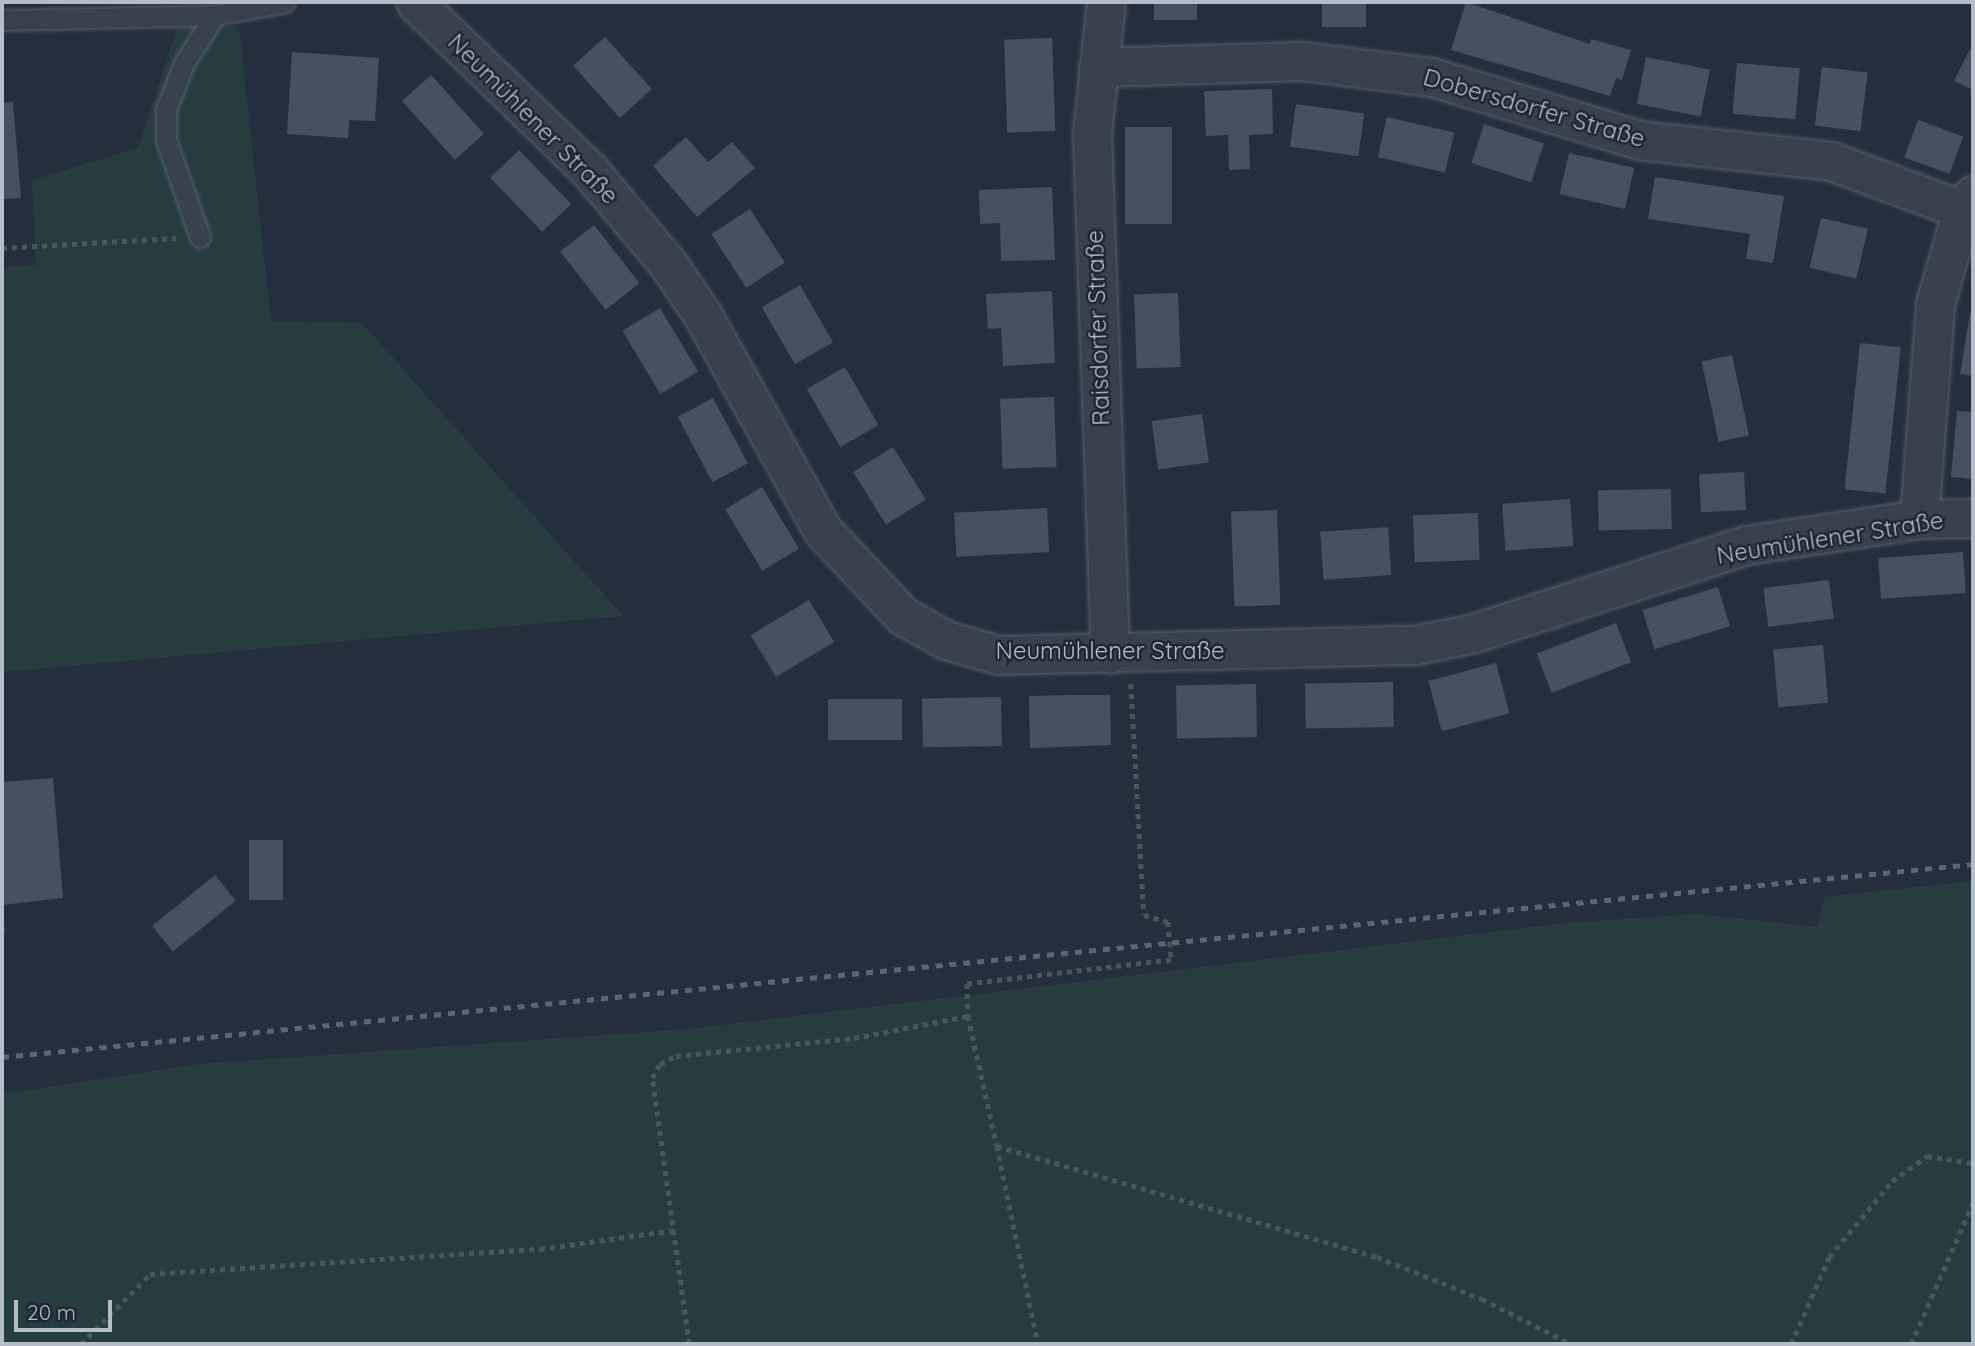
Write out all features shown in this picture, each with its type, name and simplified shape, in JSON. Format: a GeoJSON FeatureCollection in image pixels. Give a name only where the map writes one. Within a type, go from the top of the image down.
{"type":"FeatureCollection","features":[{"type":"Feature","properties":{"kind":"street","name":"Neumühlener Straße"},"geometry":{"type":"LineString","coordinates":[[415,2],[589,170],[668,264],[702,314],[823,531],[865,580],[903,616],[946,640],[998,655],[1415,645],[1474,633],[1746,545],[1919,519],[1973,518]]}},
{"type":"Feature","properties":{"kind":"street","name":"Raisdorfer Straße"},"geometry":{"type":"LineString","coordinates":[[1106,2],[1098,67],[1095,272],[1119,653]]}},
{"type":"Feature","properties":{"kind":"street","name":"Dobersdorfer Straße"},"geometry":{"type":"LineString","coordinates":[[1098,67],[1303,61],[1419,75],[1639,140],[1832,162],[1968,202]]}},
{"type":"Feature","properties":{"kind":"street"},"geometry":{"type":"LineString","coordinates":[[1919,519],[1935,304],[1968,202]]}},
{"type":"Feature","properties":{"kind":"lane"},"geometry":{"type":"LineString","coordinates":[[10,14],[215,15],[285,2]]}},
{"type":"Feature","properties":{"kind":"lane"},"geometry":{"type":"LineString","coordinates":[[200,237],[166,140],[166,110],[184,63],[215,15]]}},
{"type":"Feature","properties":{"kind":"path"},"geometry":{"type":"LineString","coordinates":[[2,248],[200,237]]}},
{"type":"Feature","properties":{"kind":"path"},"geometry":{"type":"LineString","coordinates":[[1038,1344],[968,1016],[967,984],[1171,960],[1168,922],[1144,915],[1119,653]]}},
{"type":"Feature","properties":{"kind":"path"},"geometry":{"type":"LineString","coordinates":[[689,1344],[676,1230],[652,1078],[660,1064],[676,1056],[854,1038],[968,1016]]}},
{"type":"Feature","properties":{"kind":"path"},"geometry":{"type":"LineString","coordinates":[[997,1146],[1377,1257],[1482,1299],[1571,1344]]}},
{"type":"Feature","properties":{"kind":"path"},"geometry":{"type":"LineString","coordinates":[[1791,1344],[1829,1257],[1892,1181],[1927,1156],[1973,1163]]}},
{"type":"Feature","properties":{"kind":"path"},"geometry":{"type":"LineString","coordinates":[[1912,1344],[1973,1202]]}},
{"type":"Feature","properties":{"kind":"path"},"geometry":{"type":"LineString","coordinates":[[81,1344],[150,1274],[540,1249],[676,1230]]}},
{"type":"Feature","properties":{"kind":"green space"},"geometry":{"type":"Polygon","coordinates":[[[239,26],[271,321],[362,323],[623,616],[2,672],[2,267],[36,265],[32,180],[138,148],[177,28],[239,26]]]}},
{"type":"Feature","properties":{"kind":"green space"},"geometry":{"type":"Polygon","coordinates":[[[1973,881],[1973,1344],[2,1344],[2,1094],[200,1064],[688,1029],[1566,923],[1695,914],[1818,927],[1824,897],[1973,881]]]}},
{"type":"Feature","properties":{"kind":"building"},"geometry":{"type":"Polygon","coordinates":[[[1154,2],[1197,2],[1197,20],[1154,20],[1154,2]]]}},
{"type":"Feature","properties":{"kind":"building"},"geometry":{"type":"Polygon","coordinates":[[[1322,2],[1366,2],[1366,27],[1322,27],[1322,2]]]}},
{"type":"Feature","properties":{"kind":"building"},"geometry":{"type":"Polygon","coordinates":[[[1466,2],[1590,44],[1591,39],[1631,50],[1622,80],[1616,78],[1610,96],[1451,50],[1466,2]]]}},
{"type":"Feature","properties":{"kind":"building"},"geometry":{"type":"Polygon","coordinates":[[[605,37],[652,89],[620,118],[573,66],[605,37]]]}},
{"type":"Feature","properties":{"kind":"building"},"geometry":{"type":"Polygon","coordinates":[[[1052,38],[1055,131],[1007,133],[1004,40],[1052,38]]]}},
{"type":"Feature","properties":{"kind":"building"},"geometry":{"type":"Polygon","coordinates":[[[1970,49],[1973,50],[1973,90],[1954,81],[1970,49]]]}},
{"type":"Feature","properties":{"kind":"building"},"geometry":{"type":"Polygon","coordinates":[[[292,52],[379,58],[375,121],[349,120],[348,138],[287,134],[292,52]]]}},
{"type":"Feature","properties":{"kind":"building"},"geometry":{"type":"Polygon","coordinates":[[[1646,57],[1710,69],[1701,117],[1637,104],[1646,57]]]}},
{"type":"Feature","properties":{"kind":"building"},"geometry":{"type":"Polygon","coordinates":[[[1737,63],[1800,68],[1795,119],[1733,114],[1737,63]]]}},
{"type":"Feature","properties":{"kind":"building"},"geometry":{"type":"Polygon","coordinates":[[[1822,67],[1868,73],[1860,131],[1815,126],[1822,67]]]}},
{"type":"Feature","properties":{"kind":"building"},"geometry":{"type":"Polygon","coordinates":[[[431,75],[484,134],[455,160],[402,101],[431,75]]]}},
{"type":"Feature","properties":{"kind":"building"},"geometry":{"type":"Polygon","coordinates":[[[1272,89],[1273,134],[1249,135],[1250,169],[1229,170],[1228,135],[1206,136],[1204,91],[1272,89]]]}},
{"type":"Feature","properties":{"kind":"building"},"geometry":{"type":"Polygon","coordinates":[[[13,102],[21,198],[2,199],[2,103],[13,102]]]}},
{"type":"Feature","properties":{"kind":"building"},"geometry":{"type":"Polygon","coordinates":[[[1296,104],[1364,114],[1358,156],[1290,147],[1296,104]]]}},
{"type":"Feature","properties":{"kind":"building"},"geometry":{"type":"Polygon","coordinates":[[[1387,117],[1454,133],[1445,172],[1378,157],[1387,117]]]}},
{"type":"Feature","properties":{"kind":"building"},"geometry":{"type":"Polygon","coordinates":[[[1918,120],[1963,136],[1949,174],[1904,158],[1918,120]]]}},
{"type":"Feature","properties":{"kind":"building"},"geometry":{"type":"Polygon","coordinates":[[[1484,124],[1544,143],[1531,182],[1471,163],[1484,124]]]}},
{"type":"Feature","properties":{"kind":"building"},"geometry":{"type":"Polygon","coordinates":[[[1125,127],[1172,127],[1172,224],[1125,224],[1125,127]]]}},
{"type":"Feature","properties":{"kind":"building"},"geometry":{"type":"Polygon","coordinates":[[[686,137],[708,162],[732,142],[755,168],[697,217],[653,166],[686,137]]]}},
{"type":"Feature","properties":{"kind":"building"},"geometry":{"type":"Polygon","coordinates":[[[519,150],[571,204],[542,232],[490,178],[519,150]]]}},
{"type":"Feature","properties":{"kind":"building"},"geometry":{"type":"Polygon","coordinates":[[[1569,153],[1634,168],[1625,209],[1560,194],[1569,153]]]}},
{"type":"Feature","properties":{"kind":"building"},"geometry":{"type":"Polygon","coordinates":[[[1655,177],[1784,196],[1773,263],[1746,259],[1750,234],[1648,219],[1655,177]]]}},
{"type":"Feature","properties":{"kind":"building"},"geometry":{"type":"Polygon","coordinates":[[[1052,187],[1055,260],[1001,261],[1000,223],[980,224],[979,190],[1052,187]]]}},
{"type":"Feature","properties":{"kind":"building"},"geometry":{"type":"Polygon","coordinates":[[[750,209],[785,263],[746,288],[711,234],[750,209]]]}},
{"type":"Feature","properties":{"kind":"building"},"geometry":{"type":"Polygon","coordinates":[[[1821,218],[1868,229],[1856,278],[1810,268],[1821,218]]]}},
{"type":"Feature","properties":{"kind":"building"},"geometry":{"type":"Polygon","coordinates":[[[594,225],[640,283],[606,310],[560,251],[594,225]]]}},
{"type":"Feature","properties":{"kind":"building"},"geometry":{"type":"Polygon","coordinates":[[[800,285],[833,342],[795,364],[762,307],[800,285]]]}},
{"type":"Feature","properties":{"kind":"building"},"geometry":{"type":"Polygon","coordinates":[[[1052,291],[1055,363],[1003,366],[1001,328],[988,329],[986,294],[1052,291]]]}},
{"type":"Feature","properties":{"kind":"building"},"geometry":{"type":"Polygon","coordinates":[[[1178,293],[1181,367],[1137,368],[1134,295],[1178,293]]]}},
{"type":"Feature","properties":{"kind":"building"},"geometry":{"type":"Polygon","coordinates":[[[660,308],[698,371],[660,394],[622,331],[660,308]]]}},
{"type":"Feature","properties":{"kind":"building"},"geometry":{"type":"Polygon","coordinates":[[[1970,313],[1973,314],[1973,376],[1960,374],[1970,313]]]}},
{"type":"Feature","properties":{"kind":"building"},"geometry":{"type":"Polygon","coordinates":[[[1860,343],[1901,347],[1885,493],[1845,489],[1860,343]]]}},
{"type":"Feature","properties":{"kind":"building"},"geometry":{"type":"Polygon","coordinates":[[[1732,355],[1749,435],[1719,442],[1702,361],[1732,355]]]}},
{"type":"Feature","properties":{"kind":"building"},"geometry":{"type":"Polygon","coordinates":[[[845,367],[878,425],[840,447],[807,389],[845,367]]]}},
{"type":"Feature","properties":{"kind":"building"},"geometry":{"type":"Polygon","coordinates":[[[1054,397],[1056,467],[1002,469],[1000,399],[1054,397]]]}},
{"type":"Feature","properties":{"kind":"building"},"geometry":{"type":"Polygon","coordinates":[[[713,398],[748,463],[712,482],[678,417],[713,398]]]}},
{"type":"Feature","properties":{"kind":"building"},"geometry":{"type":"Polygon","coordinates":[[[1957,411],[1973,412],[1973,479],[1951,477],[1957,411]]]}},
{"type":"Feature","properties":{"kind":"building"},"geometry":{"type":"Polygon","coordinates":[[[1202,414],[1209,463],[1158,470],[1151,421],[1202,414]]]}},
{"type":"Feature","properties":{"kind":"building"},"geometry":{"type":"Polygon","coordinates":[[[893,447],[926,500],[886,524],[853,472],[893,447]]]}},
{"type":"Feature","properties":{"kind":"building"},"geometry":{"type":"Polygon","coordinates":[[[1744,472],[1746,510],[1701,512],[1699,474],[1744,472]]]}},
{"type":"Feature","properties":{"kind":"building"},"geometry":{"type":"Polygon","coordinates":[[[762,487],[799,549],[762,571],[725,509],[762,487]]]}},
{"type":"Feature","properties":{"kind":"building"},"geometry":{"type":"Polygon","coordinates":[[[1671,489],[1672,529],[1599,530],[1598,490],[1671,489]]]}},
{"type":"Feature","properties":{"kind":"building"},"geometry":{"type":"Polygon","coordinates":[[[1570,499],[1573,546],[1505,551],[1502,504],[1570,499]]]}},
{"type":"Feature","properties":{"kind":"building"},"geometry":{"type":"Polygon","coordinates":[[[1047,508],[1049,552],[956,557],[954,513],[1047,508]]]}},
{"type":"Feature","properties":{"kind":"building"},"geometry":{"type":"Polygon","coordinates":[[[1277,510],[1280,605],[1234,607],[1231,512],[1277,510]]]}},
{"type":"Feature","properties":{"kind":"building"},"geometry":{"type":"Polygon","coordinates":[[[1478,513],[1480,560],[1415,562],[1413,515],[1478,513]]]}},
{"type":"Feature","properties":{"kind":"building"},"geometry":{"type":"Polygon","coordinates":[[[1388,527],[1391,575],[1324,580],[1320,532],[1388,527]]]}},
{"type":"Feature","properties":{"kind":"building"},"geometry":{"type":"Polygon","coordinates":[[[1963,552],[1966,593],[1881,599],[1878,558],[1963,552]]]}},
{"type":"Feature","properties":{"kind":"building"},"geometry":{"type":"Polygon","coordinates":[[[1829,580],[1834,619],[1768,627],[1763,588],[1829,580]]]}},
{"type":"Feature","properties":{"kind":"building"},"geometry":{"type":"Polygon","coordinates":[[[1718,587],[1730,626],[1654,649],[1642,610],[1718,587]]]}},
{"type":"Feature","properties":{"kind":"building"},"geometry":{"type":"Polygon","coordinates":[[[809,600],[834,642],[776,677],[751,635],[809,600]]]}},
{"type":"Feature","properties":{"kind":"building"},"geometry":{"type":"Polygon","coordinates":[[[1616,623],[1631,662],[1552,693],[1537,653],[1616,623]]]}},
{"type":"Feature","properties":{"kind":"building"},"geometry":{"type":"Polygon","coordinates":[[[1823,645],[1828,703],[1778,707],[1773,649],[1823,645]]]}},
{"type":"Feature","properties":{"kind":"building"},"geometry":{"type":"Polygon","coordinates":[[[1496,663],[1509,713],[1442,731],[1428,681],[1496,663]]]}},
{"type":"Feature","properties":{"kind":"building"},"geometry":{"type":"Polygon","coordinates":[[[1393,682],[1394,727],[1306,729],[1305,684],[1393,682]]]}},
{"type":"Feature","properties":{"kind":"building"},"geometry":{"type":"Polygon","coordinates":[[[1256,684],[1257,737],[1177,738],[1176,685],[1256,684]]]}},
{"type":"Feature","properties":{"kind":"building"},"geometry":{"type":"Polygon","coordinates":[[[1110,695],[1111,745],[1030,748],[1029,696],[1110,695]]]}},
{"type":"Feature","properties":{"kind":"building"},"geometry":{"type":"Polygon","coordinates":[[[1001,697],[1002,746],[923,747],[922,698],[1001,697]]]}},
{"type":"Feature","properties":{"kind":"building"},"geometry":{"type":"Polygon","coordinates":[[[828,699],[902,699],[902,740],[828,740],[828,699]]]}},
{"type":"Feature","properties":{"kind":"building"},"geometry":{"type":"Polygon","coordinates":[[[53,778],[63,898],[2,905],[2,782],[53,778]]]}},
{"type":"Feature","properties":{"kind":"building"},"geometry":{"type":"Polygon","coordinates":[[[249,840],[283,840],[283,900],[249,900],[249,840]]]}},
{"type":"Feature","properties":{"kind":"building"},"geometry":{"type":"Polygon","coordinates":[[[215,875],[236,901],[173,952],[152,926],[215,875]]]}},
{"type":"Feature","properties":{"kind":"building"},"geometry":{"type":"Polygon","coordinates":[[[2,909],[5,932],[2,933],[2,909]]]}},
{"type":"Feature","properties":{"kind":"railway"},"geometry":{"type":"LineString","coordinates":[[2,1057],[1973,864]]}}]}
